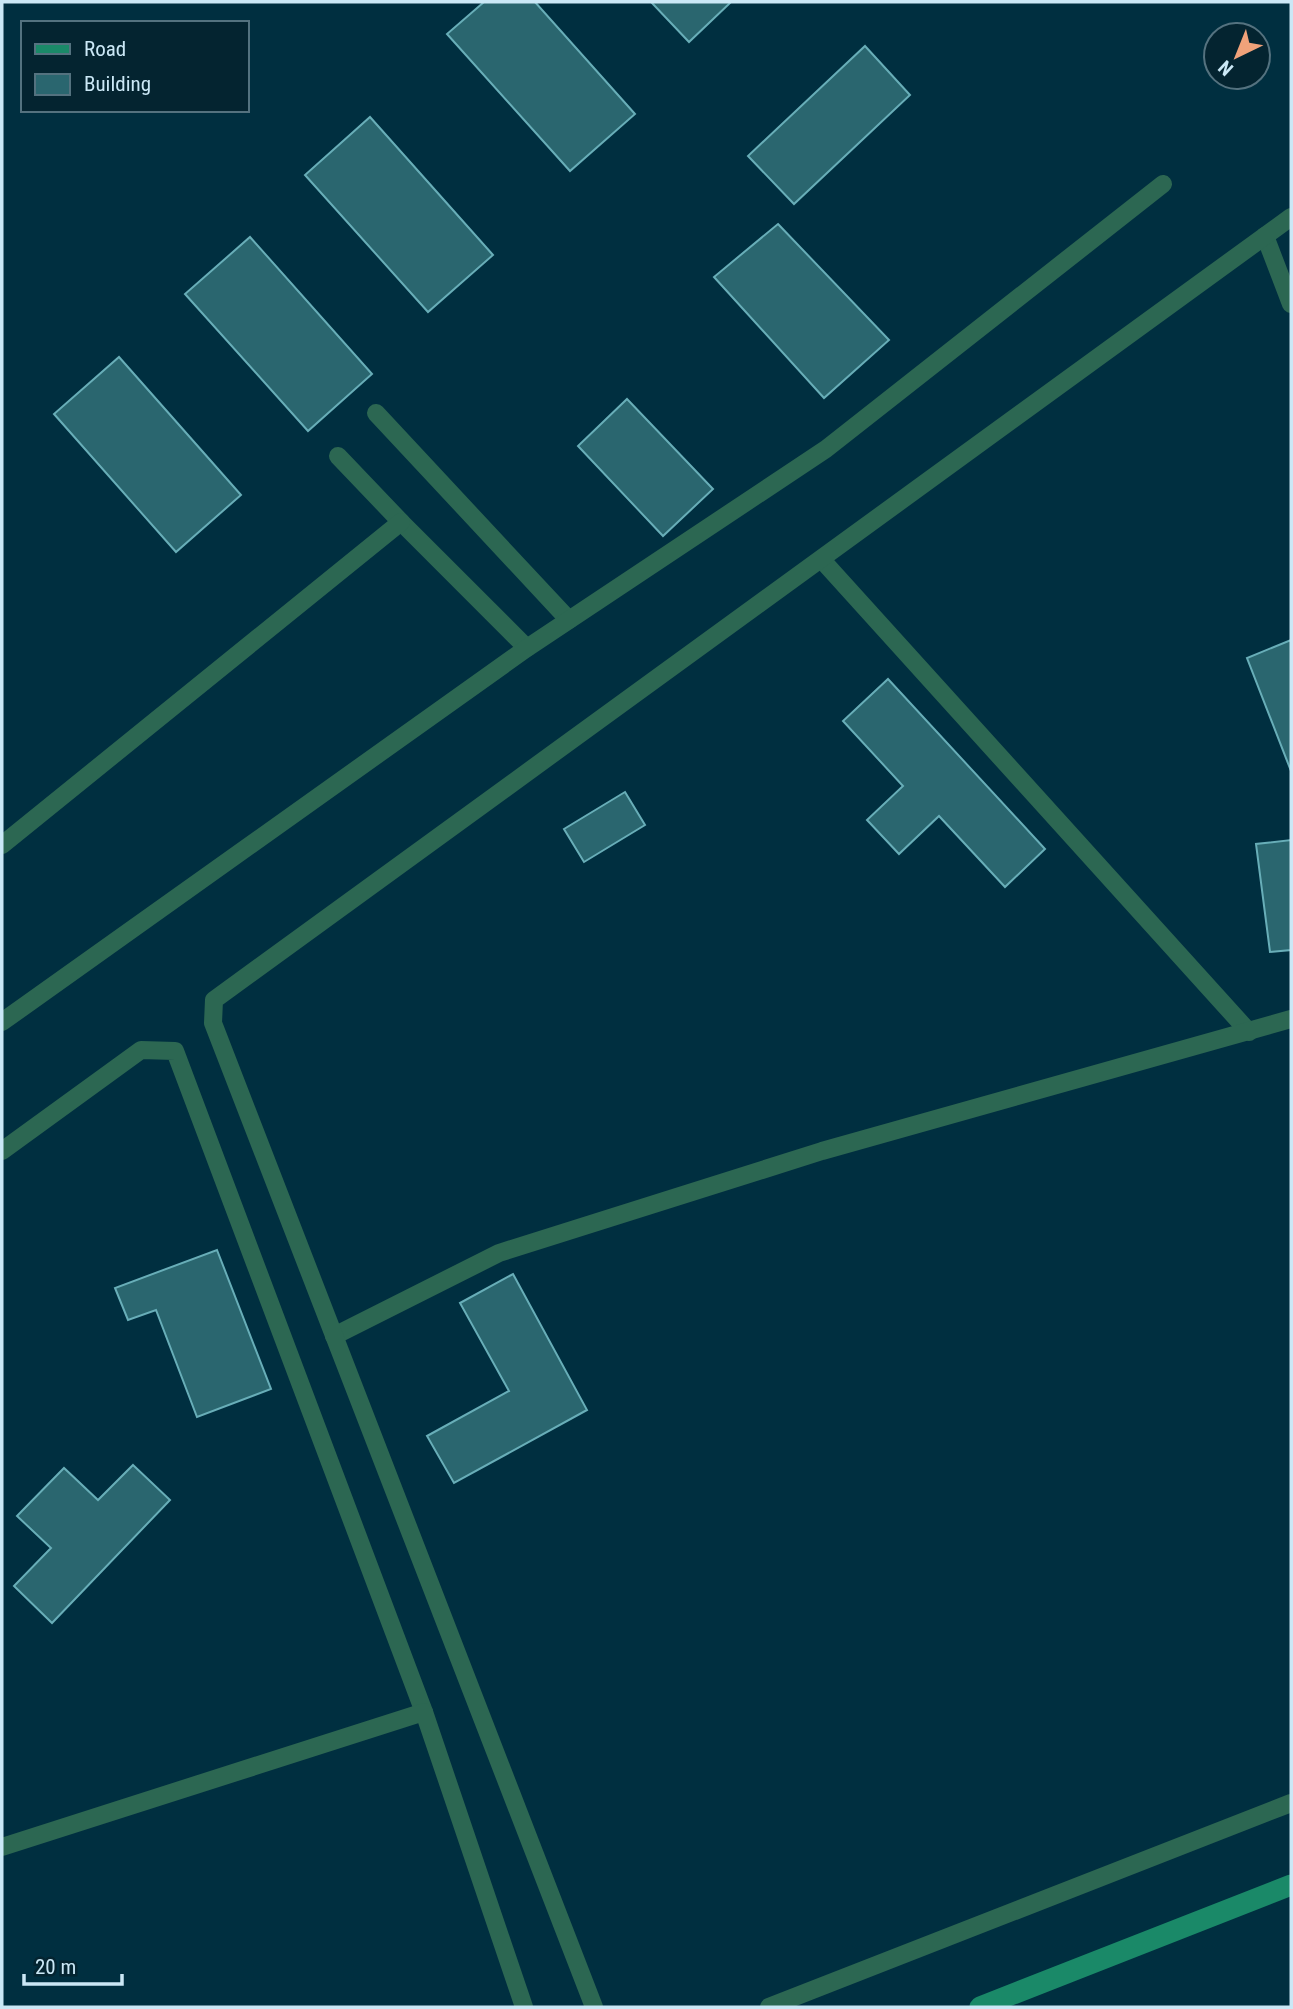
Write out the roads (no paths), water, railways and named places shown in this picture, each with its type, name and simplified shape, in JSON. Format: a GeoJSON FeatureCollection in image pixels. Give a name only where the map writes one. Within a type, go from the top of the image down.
{"type":"FeatureCollection","features":[{"type":"Feature","properties":{"kind":"street"},"geometry":{"type":"LineString","coordinates":[[980,2007],[1291,1885]]}},
{"type":"Feature","properties":{"kind":"lane"},"geometry":{"type":"LineString","coordinates":[[2,1022],[527,648],[826,449],[1163,184]]}},
{"type":"Feature","properties":{"kind":"lane"},"geometry":{"type":"LineString","coordinates":[[594,2007],[213,1023],[214,1000],[1291,217]]}},
{"type":"Feature","properties":{"kind":"lane"},"geometry":{"type":"LineString","coordinates":[[1265,236],[1291,304]]}},
{"type":"Feature","properties":{"kind":"lane"},"geometry":{"type":"LineString","coordinates":[[376,413],[569,620]]}},
{"type":"Feature","properties":{"kind":"lane"},"geometry":{"type":"LineString","coordinates":[[338,456],[527,648]]}},
{"type":"Feature","properties":{"kind":"lane"},"geometry":{"type":"LineString","coordinates":[[2,845],[401,522]]}},
{"type":"Feature","properties":{"kind":"lane"},"geometry":{"type":"LineString","coordinates":[[822,560],[1249,1032]]}},
{"type":"Feature","properties":{"kind":"lane"},"geometry":{"type":"LineString","coordinates":[[334,1336],[499,1253],[822,1151],[1291,1019]]}},
{"type":"Feature","properties":{"kind":"lane"},"geometry":{"type":"LineString","coordinates":[[2,1151],[141,1051],[175,1051],[424,1712],[524,2007]]}},
{"type":"Feature","properties":{"kind":"lane"},"geometry":{"type":"LineString","coordinates":[[2,1847],[424,1712]]}},
{"type":"Feature","properties":{"kind":"lane"},"geometry":{"type":"LineString","coordinates":[[769,2007],[1291,1803]]}}]}
